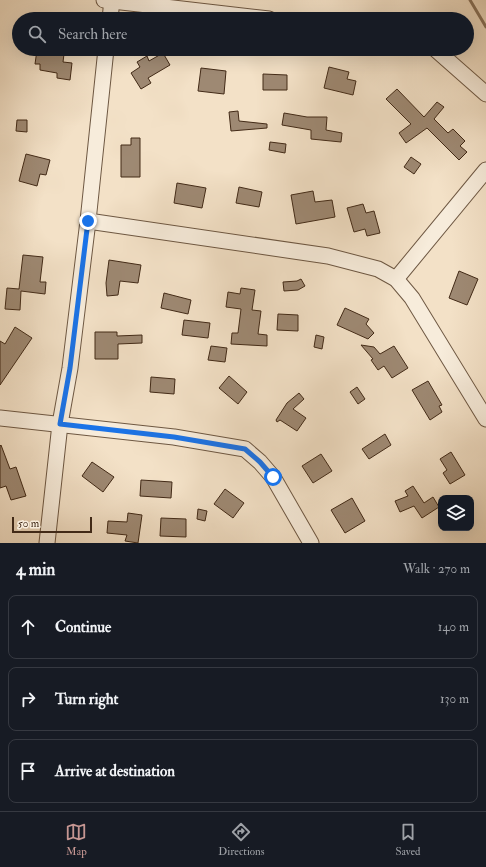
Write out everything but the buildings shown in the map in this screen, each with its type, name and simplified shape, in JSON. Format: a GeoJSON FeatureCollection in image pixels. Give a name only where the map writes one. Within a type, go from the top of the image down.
{"type":"FeatureCollection","features":[{"type":"Feature","properties":{"kind":"street"},"geometry":{"type":"LineString","coordinates":[[110,12],[109,0],[210,12]]}},
{"type":"Feature","properties":{"kind":"street"},"geometry":{"type":"LineString","coordinates":[[47,543],[60,424],[70,368],[88,221],[105,56]]}},
{"type":"Feature","properties":{"kind":"street"},"geometry":{"type":"LineString","coordinates":[[443,56],[486,94]]}},
{"type":"Feature","properties":{"kind":"street"},"geometry":{"type":"LineString","coordinates":[[396,279],[486,170]]}},
{"type":"Feature","properties":{"kind":"street"},"geometry":{"type":"LineString","coordinates":[[88,221],[328,256],[378,269],[396,279],[412,298],[486,419]]}},
{"type":"Feature","properties":{"kind":"street"},"geometry":{"type":"LineString","coordinates":[[0,418],[174,437],[245,449],[260,462],[273,477],[311,543]]}},
{"type":"Feature","properties":{"kind":"waterway"},"geometry":{"type":"LineString","coordinates":[[470,0],[486,27]]}},
{"type":"Feature","properties":{"kind":"route"},"geometry":{"type":"LineString","coordinates":[[88,221],[70,368],[60,424],[174,437],[245,449],[260,462],[273,477]]}}]}
